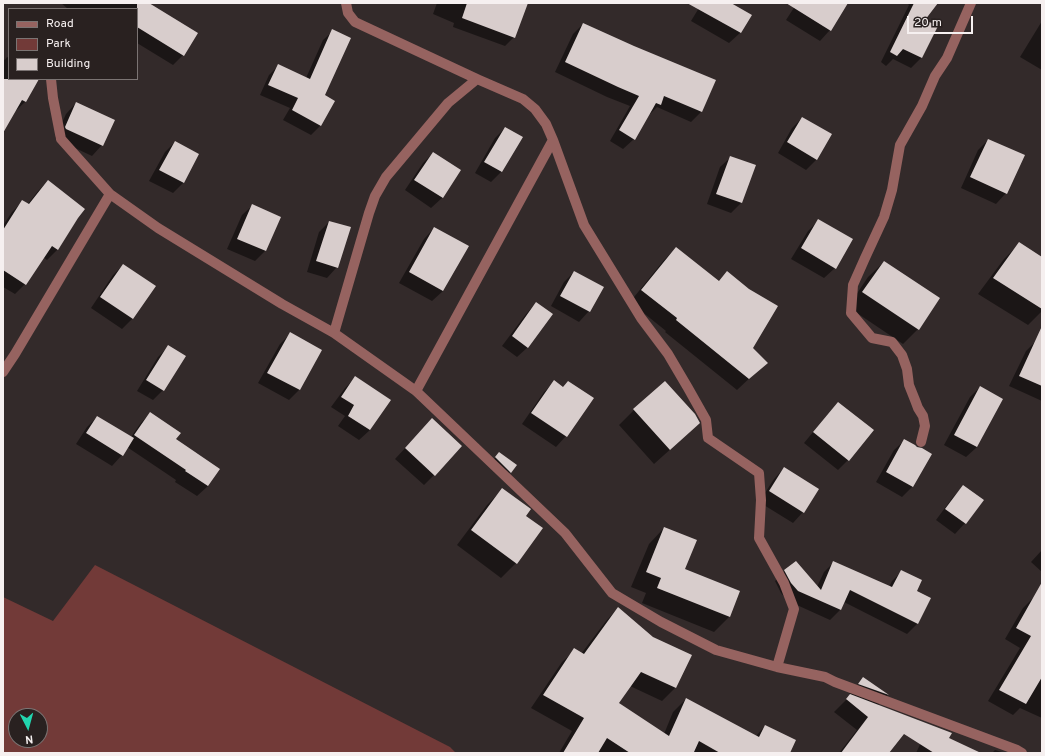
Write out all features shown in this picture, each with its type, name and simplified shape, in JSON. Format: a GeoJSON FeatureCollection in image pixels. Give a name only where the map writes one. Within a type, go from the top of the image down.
{"type":"FeatureCollection","features":[{"type":"Feature","properties":{"kind":"street"},"geometry":{"type":"LineString","coordinates":[[346,3],[348,13],[355,22],[361,26],[523,99],[535,109],[546,124],[584,225],[641,318],[668,354],[688,388],[706,420],[708,438],[759,473],[761,500],[759,538],[784,584],[794,609],[777,667]]}},
{"type":"Feature","properties":{"kind":"street"},"geometry":{"type":"LineString","coordinates":[[921,442],[925,426],[923,416],[915,400],[902,355],[892,342],[872,338],[851,313],[853,285],[884,218],[892,190],[900,145],[922,106],[935,76],[947,58],[971,3]]}},
{"type":"Feature","properties":{"kind":"street"},"geometry":{"type":"LineString","coordinates":[[334,333],[375,196],[386,177],[448,103],[477,79]]}},
{"type":"Feature","properties":{"kind":"street"},"geometry":{"type":"LineString","coordinates":[[51,80],[61,139],[110,194],[158,228],[282,304],[334,333],[416,390],[565,533],[612,593],[661,622],[716,650],[777,667],[825,678],[1022,753]]}},
{"type":"Feature","properties":{"kind":"street"},"geometry":{"type":"LineString","coordinates":[[416,390],[553,140]]}},
{"type":"Feature","properties":{"kind":"street"},"geometry":{"type":"LineString","coordinates":[[3,372],[110,194]]}},
{"type":"Feature","properties":{"kind":"green space"},"geometry":{"type":"Polygon","coordinates":[[[95,565],[450,747],[456,753],[3,753],[3,597],[53,621],[95,565]]]}},
{"type":"Feature","properties":{"kind":"building"},"geometry":{"type":"Polygon","coordinates":[[[137,3],[149,3],[198,33],[184,56],[138,28],[137,3]]]}},
{"type":"Feature","properties":{"kind":"building"},"geometry":{"type":"Polygon","coordinates":[[[467,3],[528,3],[515,38],[462,18],[467,3]]]}},
{"type":"Feature","properties":{"kind":"building"},"geometry":{"type":"Polygon","coordinates":[[[687,3],[731,3],[752,15],[741,33],[687,3]]]}},
{"type":"Feature","properties":{"kind":"building"},"geometry":{"type":"Polygon","coordinates":[[[786,3],[848,3],[831,31],[786,3]]]}},
{"type":"Feature","properties":{"kind":"building"},"geometry":{"type":"Polygon","coordinates":[[[914,3],[938,3],[925,20],[938,26],[922,58],[903,49],[897,56],[890,52],[914,3]]]}},
{"type":"Feature","properties":{"kind":"building"},"geometry":{"type":"Polygon","coordinates":[[[583,23],[716,80],[702,112],[664,96],[661,105],[656,103],[635,140],[619,130],[639,96],[565,62],[583,23]]]}},
{"type":"Feature","properties":{"kind":"building"},"geometry":{"type":"Polygon","coordinates":[[[332,29],[351,38],[325,95],[335,101],[321,126],[292,110],[298,98],[268,85],[278,64],[310,79],[332,29]]]}},
{"type":"Feature","properties":{"kind":"building"},"geometry":{"type":"Polygon","coordinates":[[[3,79],[38,80],[26,102],[22,100],[3,133],[3,79]]]}},
{"type":"Feature","properties":{"kind":"building"},"geometry":{"type":"Polygon","coordinates":[[[76,102],[115,120],[103,146],[66,129],[65,127],[76,102]]]}},
{"type":"Feature","properties":{"kind":"building"},"geometry":{"type":"Polygon","coordinates":[[[802,117],[832,134],[817,160],[787,142],[802,117]]]}},
{"type":"Feature","properties":{"kind":"building"},"geometry":{"type":"Polygon","coordinates":[[[505,127],[523,137],[502,172],[484,162],[505,127]]]}},
{"type":"Feature","properties":{"kind":"building"},"geometry":{"type":"Polygon","coordinates":[[[988,139],[1025,155],[1007,194],[970,177],[988,139]]]}},
{"type":"Feature","properties":{"kind":"building"},"geometry":{"type":"Polygon","coordinates":[[[175,141],[199,154],[184,183],[159,170],[175,141]]]}},
{"type":"Feature","properties":{"kind":"building"},"geometry":{"type":"Polygon","coordinates":[[[433,152],[461,170],[443,198],[414,180],[433,152]]]}},
{"type":"Feature","properties":{"kind":"building"},"geometry":{"type":"Polygon","coordinates":[[[730,156],[756,165],[742,203],[716,194],[730,156]]]}},
{"type":"Feature","properties":{"kind":"building"},"geometry":{"type":"Polygon","coordinates":[[[48,180],[85,209],[58,250],[52,246],[26,285],[3,270],[3,230],[22,200],[29,204],[48,180]]]}},
{"type":"Feature","properties":{"kind":"building"},"geometry":{"type":"Polygon","coordinates":[[[252,204],[281,217],[266,251],[237,239],[252,204]]]}},
{"type":"Feature","properties":{"kind":"building"},"geometry":{"type":"Polygon","coordinates":[[[818,219],[853,239],[836,269],[801,248],[818,219]]]}},
{"type":"Feature","properties":{"kind":"building"},"geometry":{"type":"Polygon","coordinates":[[[329,221],[351,227],[338,268],[316,261],[329,221]]]}},
{"type":"Feature","properties":{"kind":"building"},"geometry":{"type":"Polygon","coordinates":[[[434,227],[469,246],[443,291],[409,272],[434,227]]]}},
{"type":"Feature","properties":{"kind":"building"},"geometry":{"type":"Polygon","coordinates":[[[1019,242],[1042,257],[1042,309],[993,278],[1019,242]]]}},
{"type":"Feature","properties":{"kind":"building"},"geometry":{"type":"Polygon","coordinates":[[[676,247],[719,281],[727,271],[749,289],[778,306],[753,348],[768,363],[749,379],[676,320],[677,318],[641,290],[676,247]]]}},
{"type":"Feature","properties":{"kind":"building"},"geometry":{"type":"Polygon","coordinates":[[[884,261],[940,298],[919,330],[862,292],[884,261]]]}},
{"type":"Feature","properties":{"kind":"building"},"geometry":{"type":"Polygon","coordinates":[[[123,264],[156,286],[133,319],[100,297],[123,264]]]}},
{"type":"Feature","properties":{"kind":"building"},"geometry":{"type":"Polygon","coordinates":[[[574,271],[604,287],[590,312],[560,296],[574,271]]]}},
{"type":"Feature","properties":{"kind":"building"},"geometry":{"type":"Polygon","coordinates":[[[536,302],[553,314],[528,348],[512,336],[536,302]]]}},
{"type":"Feature","properties":{"kind":"building"},"geometry":{"type":"Polygon","coordinates":[[[1042,326],[1042,386],[1019,376],[1042,326]]]}},
{"type":"Feature","properties":{"kind":"building"},"geometry":{"type":"Polygon","coordinates":[[[290,332],[322,350],[300,390],[267,373],[290,332]]]}},
{"type":"Feature","properties":{"kind":"building"},"geometry":{"type":"Polygon","coordinates":[[[168,345],[186,356],[164,391],[146,380],[168,345]]]}},
{"type":"Feature","properties":{"kind":"building"},"geometry":{"type":"Polygon","coordinates":[[[355,376],[391,400],[370,430],[348,416],[354,405],[341,397],[355,376]]]}},
{"type":"Feature","properties":{"kind":"building"},"geometry":{"type":"Polygon","coordinates":[[[554,380],[563,387],[568,381],[594,398],[567,437],[531,413],[554,380]]]}},
{"type":"Feature","properties":{"kind":"building"},"geometry":{"type":"Polygon","coordinates":[[[665,381],[695,414],[700,423],[670,450],[633,409],[665,381]]]}},
{"type":"Feature","properties":{"kind":"building"},"geometry":{"type":"Polygon","coordinates":[[[980,386],[1003,399],[977,447],[954,435],[980,386]]]}},
{"type":"Feature","properties":{"kind":"building"},"geometry":{"type":"Polygon","coordinates":[[[838,402],[874,430],[849,461],[813,432],[838,402]]]}},
{"type":"Feature","properties":{"kind":"building"},"geometry":{"type":"Polygon","coordinates":[[[150,412],[181,433],[176,439],[220,469],[208,486],[134,435],[150,412]]]}},
{"type":"Feature","properties":{"kind":"building"},"geometry":{"type":"Polygon","coordinates":[[[97,416],[134,438],[123,456],[86,433],[97,416]]]}},
{"type":"Feature","properties":{"kind":"building"},"geometry":{"type":"Polygon","coordinates":[[[432,418],[462,446],[435,476],[405,448],[432,418]]]}},
{"type":"Feature","properties":{"kind":"building"},"geometry":{"type":"Polygon","coordinates":[[[904,439],[932,454],[913,487],[886,472],[904,439]]]}},
{"type":"Feature","properties":{"kind":"building"},"geometry":{"type":"Polygon","coordinates":[[[499,452],[517,465],[511,473],[495,457],[499,452]]]}},
{"type":"Feature","properties":{"kind":"building"},"geometry":{"type":"Polygon","coordinates":[[[784,467],[819,489],[804,513],[769,491],[784,467]]]}},
{"type":"Feature","properties":{"kind":"building"},"geometry":{"type":"Polygon","coordinates":[[[963,485],[984,500],[966,524],[945,509],[963,485]]]}},
{"type":"Feature","properties":{"kind":"building"},"geometry":{"type":"Polygon","coordinates":[[[502,488],[531,509],[526,516],[543,528],[517,564],[471,530],[502,488]]]}},
{"type":"Feature","properties":{"kind":"building"},"geometry":{"type":"Polygon","coordinates":[[[664,527],[697,540],[685,569],[740,591],[730,617],[657,588],[661,578],[646,572],[664,527]]]}},
{"type":"Feature","properties":{"kind":"building"},"geometry":{"type":"Polygon","coordinates":[[[796,561],[821,590],[833,561],[892,587],[901,570],[922,580],[917,591],[931,598],[918,624],[850,590],[841,610],[798,591],[791,583],[784,570],[796,561]]]}},
{"type":"Feature","properties":{"kind":"building"},"geometry":{"type":"Polygon","coordinates":[[[1042,582],[1042,677],[1026,704],[999,690],[1031,636],[1016,628],[1042,582]]]}},
{"type":"Feature","properties":{"kind":"building"},"geometry":{"type":"Polygon","coordinates":[[[618,607],[653,637],[692,655],[676,688],[641,672],[619,703],[669,736],[686,698],[759,737],[765,725],[796,740],[790,753],[720,753],[699,741],[694,753],[630,753],[607,738],[598,753],[563,753],[584,718],[543,695],[574,648],[584,654],[618,607]]]}},
{"type":"Feature","properties":{"kind":"building"},"geometry":{"type":"Polygon","coordinates":[[[863,677],[889,695],[858,684],[863,677]]]}},
{"type":"Feature","properties":{"kind":"building"},"geometry":{"type":"Polygon","coordinates":[[[850,694],[952,733],[949,738],[981,753],[934,753],[904,734],[889,753],[841,753],[868,717],[846,699],[850,694]]]}}]}
